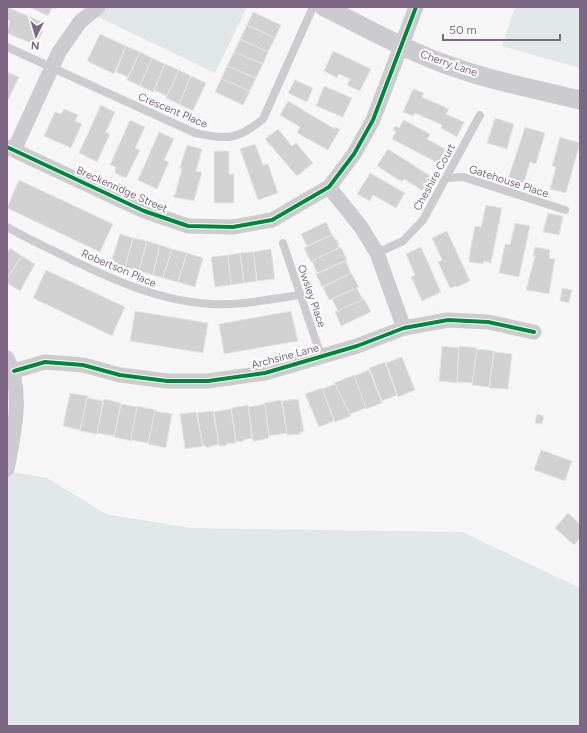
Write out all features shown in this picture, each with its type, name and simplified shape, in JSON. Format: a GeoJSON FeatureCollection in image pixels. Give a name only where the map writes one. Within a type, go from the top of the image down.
{"type":"FeatureCollection","features":[{"type":"Feature","properties":{"kind":"street"},"geometry":{"type":"LineString","coordinates":[[10,148],[59,52],[80,22],[98,7]]}},
{"type":"Feature","properties":{"kind":"street","name":"Cherry Lane"},"geometry":{"type":"LineString","coordinates":[[324,7],[403,46],[442,63],[510,84],[580,100]]}},
{"type":"Feature","properties":{"kind":"street","name":"Breckenridge Street"},"geometry":{"type":"LineString","coordinates":[[10,148],[144,212],[188,226],[233,227],[272,220],[329,187],[354,154],[373,120],[403,46],[416,7]]}},
{"type":"Feature","properties":{"kind":"street"},"geometry":{"type":"LineString","coordinates":[[329,187],[361,227],[377,253],[404,328]]}},
{"type":"Feature","properties":{"kind":"street","name":"Archsine Lane"},"geometry":{"type":"LineString","coordinates":[[14,371],[44,362],[83,365],[120,375],[167,382],[208,381],[265,373],[357,346],[404,328],[448,320],[488,322],[534,332]]}},
{"type":"Feature","properties":{"kind":"street"},"geometry":{"type":"LineString","coordinates":[[7,358],[14,371],[16,422],[7,469]]}},
{"type":"Feature","properties":{"kind":"lane","name":"Crescent Place"},"geometry":{"type":"LineString","coordinates":[[7,47],[195,133],[215,138],[232,137],[248,131],[263,119],[313,7]]}},
{"type":"Feature","properties":{"kind":"lane","name":"Cheshire Court"},"geometry":{"type":"LineString","coordinates":[[377,253],[403,241],[423,220],[480,115]]}},
{"type":"Feature","properties":{"kind":"lane","name":"Gatehouse Place"},"geometry":{"type":"LineString","coordinates":[[446,178],[464,177],[565,210]]}},
{"type":"Feature","properties":{"kind":"lane","name":"Robertson Place"},"geometry":{"type":"LineString","coordinates":[[7,227],[96,271],[146,293],[181,302],[219,304],[248,302],[300,295]]}},
{"type":"Feature","properties":{"kind":"lane","name":"Owsley Place"},"geometry":{"type":"LineString","coordinates":[[283,243],[321,356]]}},
{"type":"Feature","properties":{"kind":"shaded area"},"geometry":{"type":"Polygon","coordinates":[[[98,7],[247,7],[215,73],[90,13],[98,7]]]}},
{"type":"Feature","properties":{"kind":"shaded area"},"geometry":{"type":"Polygon","coordinates":[[[515,7],[580,7],[580,68],[502,46],[515,7]]]}},
{"type":"Feature","properties":{"kind":"shaded area"},"geometry":{"type":"Polygon","coordinates":[[[7,471],[47,478],[106,514],[191,528],[462,532],[580,588],[580,726],[7,726],[7,471]]]}},
{"type":"Feature","properties":{"kind":"building"},"geometry":{"type":"Polygon","coordinates":[[[7,7],[42,22],[39,30],[43,31],[39,39],[35,38],[33,44],[7,33],[10,21],[7,20],[7,7]]]}},
{"type":"Feature","properties":{"kind":"building"},"geometry":{"type":"Polygon","coordinates":[[[29,7],[57,7],[56,9],[52,8],[48,16],[29,7]]]}},
{"type":"Feature","properties":{"kind":"building"},"geometry":{"type":"Polygon","coordinates":[[[253,12],[281,25],[275,38],[247,25],[253,12]]]}},
{"type":"Feature","properties":{"kind":"building"},"geometry":{"type":"Polygon","coordinates":[[[247,25],[275,38],[268,52],[240,39],[247,25]]]}},
{"type":"Feature","properties":{"kind":"building"},"geometry":{"type":"Polygon","coordinates":[[[100,34],[126,46],[114,74],[87,61],[100,34]]]}},
{"type":"Feature","properties":{"kind":"building"},"geometry":{"type":"Polygon","coordinates":[[[240,39],[268,52],[263,64],[234,52],[240,39]]]}},
{"type":"Feature","properties":{"kind":"building"},"geometry":{"type":"Polygon","coordinates":[[[126,46],[140,52],[128,77],[116,72],[126,46]]]}},
{"type":"Feature","properties":{"kind":"building"},"geometry":{"type":"Polygon","coordinates":[[[333,51],[371,69],[360,91],[347,85],[350,79],[339,74],[337,78],[324,71],[333,51]]]}},
{"type":"Feature","properties":{"kind":"building"},"geometry":{"type":"Polygon","coordinates":[[[140,52],[152,58],[140,86],[127,80],[140,52]]]}},
{"type":"Feature","properties":{"kind":"building"},"geometry":{"type":"Polygon","coordinates":[[[234,52],[263,64],[256,78],[227,66],[234,52]]]}},
{"type":"Feature","properties":{"kind":"building"},"geometry":{"type":"Polygon","coordinates":[[[152,58],[165,64],[153,92],[140,86],[152,58]]]}},
{"type":"Feature","properties":{"kind":"building"},"geometry":{"type":"Polygon","coordinates":[[[165,64],[179,70],[167,96],[154,90],[165,64]]]}},
{"type":"Feature","properties":{"kind":"building"},"geometry":{"type":"Polygon","coordinates":[[[227,66],[256,78],[250,91],[221,79],[227,66]]]}},
{"type":"Feature","properties":{"kind":"building"},"geometry":{"type":"Polygon","coordinates":[[[179,70],[191,76],[179,104],[166,98],[179,70]]]}},
{"type":"Feature","properties":{"kind":"building"},"geometry":{"type":"Polygon","coordinates":[[[7,72],[19,77],[7,102],[7,72]]]}},
{"type":"Feature","properties":{"kind":"building"},"geometry":{"type":"Polygon","coordinates":[[[191,76],[206,83],[193,111],[179,104],[191,76]]]}},
{"type":"Feature","properties":{"kind":"building"},"geometry":{"type":"Polygon","coordinates":[[[221,79],[250,91],[243,105],[215,92],[221,79]]]}},
{"type":"Feature","properties":{"kind":"building"},"geometry":{"type":"Polygon","coordinates":[[[295,80],[313,88],[307,102],[288,93],[295,80]]]}},
{"type":"Feature","properties":{"kind":"building"},"geometry":{"type":"Polygon","coordinates":[[[324,86],[352,98],[343,117],[316,106],[324,86]]]}},
{"type":"Feature","properties":{"kind":"building"},"geometry":{"type":"Polygon","coordinates":[[[413,89],[424,93],[422,97],[449,109],[446,114],[464,122],[457,137],[441,128],[442,125],[415,113],[413,116],[403,112],[413,89]]]}},
{"type":"Feature","properties":{"kind":"building"},"geometry":{"type":"Polygon","coordinates":[[[288,101],[335,129],[335,127],[340,129],[328,150],[297,133],[300,127],[280,115],[288,101]]]}},
{"type":"Feature","properties":{"kind":"building"},"geometry":{"type":"Polygon","coordinates":[[[101,105],[115,112],[106,132],[110,134],[97,162],[79,153],[101,105]]]}},
{"type":"Feature","properties":{"kind":"building"},"geometry":{"type":"Polygon","coordinates":[[[64,109],[78,115],[75,121],[82,124],[71,148],[44,136],[55,112],[61,114],[64,109]]]}},
{"type":"Feature","properties":{"kind":"building"},"geometry":{"type":"Polygon","coordinates":[[[495,118],[514,124],[507,149],[487,143],[495,118]]]}},
{"type":"Feature","properties":{"kind":"building"},"geometry":{"type":"Polygon","coordinates":[[[130,120],[145,127],[135,148],[140,150],[126,178],[115,173],[116,167],[110,165],[130,120]]]}},
{"type":"Feature","properties":{"kind":"building"},"geometry":{"type":"Polygon","coordinates":[[[404,120],[430,134],[427,139],[447,150],[440,164],[392,139],[396,132],[393,130],[395,126],[399,128],[404,120]]]}},
{"type":"Feature","properties":{"kind":"building"},"geometry":{"type":"Polygon","coordinates":[[[525,127],[545,133],[536,164],[530,162],[524,183],[508,179],[525,127]]]}},
{"type":"Feature","properties":{"kind":"building"},"geometry":{"type":"Polygon","coordinates":[[[278,129],[292,146],[296,143],[313,163],[297,176],[265,139],[278,129]]]}},
{"type":"Feature","properties":{"kind":"building"},"geometry":{"type":"Polygon","coordinates":[[[159,132],[174,139],[164,160],[169,162],[157,189],[138,180],[159,132]]]}},
{"type":"Feature","properties":{"kind":"building"},"geometry":{"type":"Polygon","coordinates":[[[560,137],[580,143],[566,193],[550,189],[556,167],[552,166],[560,137]]]}},
{"type":"Feature","properties":{"kind":"building"},"geometry":{"type":"Polygon","coordinates":[[[255,144],[263,165],[268,164],[278,193],[258,200],[240,149],[255,144]]]}},
{"type":"Feature","properties":{"kind":"building"},"geometry":{"type":"Polygon","coordinates":[[[187,145],[202,149],[196,171],[202,172],[194,201],[173,197],[182,169],[180,168],[187,145]]]}},
{"type":"Feature","properties":{"kind":"building"},"geometry":{"type":"Polygon","coordinates":[[[388,149],[432,177],[423,191],[404,179],[402,182],[377,166],[388,149]]]}},
{"type":"Feature","properties":{"kind":"building"},"geometry":{"type":"Polygon","coordinates":[[[214,151],[229,151],[229,174],[234,174],[234,203],[214,203],[214,151]]]}},
{"type":"Feature","properties":{"kind":"building"},"geometry":{"type":"Polygon","coordinates":[[[370,173],[405,193],[396,208],[373,195],[370,201],[357,194],[370,173]]]}},
{"type":"Feature","properties":{"kind":"building"},"geometry":{"type":"Polygon","coordinates":[[[19,180],[113,224],[100,252],[7,208],[19,180]]]}},
{"type":"Feature","properties":{"kind":"building"},"geometry":{"type":"Polygon","coordinates":[[[486,205],[502,208],[491,263],[484,261],[483,264],[469,262],[475,226],[481,227],[486,205]]]}},
{"type":"Feature","properties":{"kind":"building"},"geometry":{"type":"Polygon","coordinates":[[[548,213],[563,216],[559,235],[543,232],[548,213]]]}},
{"type":"Feature","properties":{"kind":"building"},"geometry":{"type":"Polygon","coordinates":[[[326,222],[332,235],[307,246],[301,234],[326,222]]]}},
{"type":"Feature","properties":{"kind":"building"},"geometry":{"type":"Polygon","coordinates":[[[515,223],[530,226],[519,277],[499,273],[505,244],[510,245],[515,223]]]}},
{"type":"Feature","properties":{"kind":"building"},"geometry":{"type":"Polygon","coordinates":[[[447,231],[470,281],[457,287],[450,288],[438,262],[442,260],[432,238],[447,231]]]}},
{"type":"Feature","properties":{"kind":"building"},"geometry":{"type":"Polygon","coordinates":[[[120,234],[133,238],[125,267],[111,262],[120,234]]]}},
{"type":"Feature","properties":{"kind":"building"},"geometry":{"type":"Polygon","coordinates":[[[332,235],[336,240],[337,239],[339,248],[311,262],[304,248],[332,235]]]}},
{"type":"Feature","properties":{"kind":"building"},"geometry":{"type":"Polygon","coordinates":[[[133,238],[147,241],[139,271],[125,267],[133,238]]]}},
{"type":"Feature","properties":{"kind":"building"},"geometry":{"type":"Polygon","coordinates":[[[147,241],[160,245],[153,275],[139,271],[147,241]]]}},
{"type":"Feature","properties":{"kind":"building"},"geometry":{"type":"Polygon","coordinates":[[[160,245],[172,249],[163,278],[153,275],[160,245]]]}},
{"type":"Feature","properties":{"kind":"building"},"geometry":{"type":"Polygon","coordinates":[[[341,247],[347,260],[317,273],[312,261],[341,247]]]}},
{"type":"Feature","properties":{"kind":"building"},"geometry":{"type":"Polygon","coordinates":[[[421,247],[441,292],[422,301],[411,277],[415,275],[406,254],[421,247]]]}},
{"type":"Feature","properties":{"kind":"building"},"geometry":{"type":"Polygon","coordinates":[[[535,247],[550,250],[549,258],[555,259],[549,294],[526,290],[535,256],[533,256],[535,247]]]}},
{"type":"Feature","properties":{"kind":"building"},"geometry":{"type":"Polygon","coordinates":[[[10,248],[22,256],[7,279],[7,253],[10,248]]]}},
{"type":"Feature","properties":{"kind":"building"},"geometry":{"type":"Polygon","coordinates":[[[172,249],[187,253],[178,282],[163,278],[172,249]]]}},
{"type":"Feature","properties":{"kind":"building"},"geometry":{"type":"Polygon","coordinates":[[[271,249],[275,279],[257,281],[253,252],[271,249]]]}},
{"type":"Feature","properties":{"kind":"building"},"geometry":{"type":"Polygon","coordinates":[[[253,252],[257,281],[244,283],[240,253],[253,252]]]}},
{"type":"Feature","properties":{"kind":"building"},"geometry":{"type":"Polygon","coordinates":[[[187,253],[203,258],[195,287],[178,282],[187,253]]]}},
{"type":"Feature","properties":{"kind":"building"},"geometry":{"type":"Polygon","coordinates":[[[240,253],[244,283],[231,285],[228,255],[240,253]]]}},
{"type":"Feature","properties":{"kind":"building"},"geometry":{"type":"Polygon","coordinates":[[[228,255],[231,285],[215,287],[211,257],[228,255]]]}},
{"type":"Feature","properties":{"kind":"building"},"geometry":{"type":"Polygon","coordinates":[[[22,256],[35,264],[20,291],[7,283],[7,279],[22,256]]]}},
{"type":"Feature","properties":{"kind":"building"},"geometry":{"type":"Polygon","coordinates":[[[346,261],[351,273],[322,287],[316,274],[346,261]]]}},
{"type":"Feature","properties":{"kind":"building"},"geometry":{"type":"Polygon","coordinates":[[[46,270],[125,307],[112,336],[33,298],[46,270]]]}},
{"type":"Feature","properties":{"kind":"building"},"geometry":{"type":"Polygon","coordinates":[[[351,273],[359,287],[329,300],[323,287],[351,273]]]}},
{"type":"Feature","properties":{"kind":"building"},"geometry":{"type":"Polygon","coordinates":[[[357,288],[363,300],[338,311],[332,299],[357,288]]]}},
{"type":"Feature","properties":{"kind":"building"},"geometry":{"type":"Polygon","coordinates":[[[562,288],[572,290],[569,303],[560,301],[562,288]]]}},
{"type":"Feature","properties":{"kind":"building"},"geometry":{"type":"Polygon","coordinates":[[[364,299],[371,312],[341,326],[335,312],[364,299]]]}},
{"type":"Feature","properties":{"kind":"building"},"geometry":{"type":"Polygon","coordinates":[[[135,311],[208,323],[203,353],[130,341],[135,311]]]}},
{"type":"Feature","properties":{"kind":"building"},"geometry":{"type":"Polygon","coordinates":[[[291,311],[298,341],[224,354],[219,324],[291,311]]]}},
{"type":"Feature","properties":{"kind":"building"},"geometry":{"type":"Polygon","coordinates":[[[442,346],[459,348],[457,383],[439,381],[442,346]]]}},
{"type":"Feature","properties":{"kind":"building"},"geometry":{"type":"Polygon","coordinates":[[[459,346],[477,348],[473,383],[457,382],[459,346]]]}},
{"type":"Feature","properties":{"kind":"building"},"geometry":{"type":"Polygon","coordinates":[[[477,349],[494,351],[489,387],[472,385],[477,349]]]}},
{"type":"Feature","properties":{"kind":"building"},"geometry":{"type":"Polygon","coordinates":[[[494,352],[512,354],[508,389],[489,388],[494,352]]]}},
{"type":"Feature","properties":{"kind":"building"},"geometry":{"type":"Polygon","coordinates":[[[402,357],[415,390],[398,397],[386,363],[402,357]]]}},
{"type":"Feature","properties":{"kind":"building"},"geometry":{"type":"Polygon","coordinates":[[[385,362],[397,395],[382,401],[369,368],[385,362]]]}},
{"type":"Feature","properties":{"kind":"building"},"geometry":{"type":"Polygon","coordinates":[[[369,370],[382,403],[366,409],[354,376],[369,370]]]}},
{"type":"Feature","properties":{"kind":"building"},"geometry":{"type":"Polygon","coordinates":[[[354,375],[366,408],[350,414],[334,383],[354,375]]]}},
{"type":"Feature","properties":{"kind":"building"},"geometry":{"type":"Polygon","coordinates":[[[335,384],[351,416],[335,422],[322,389],[335,384]]]}},
{"type":"Feature","properties":{"kind":"building"},"geometry":{"type":"Polygon","coordinates":[[[322,388],[334,421],[319,427],[305,394],[322,388]]]}},
{"type":"Feature","properties":{"kind":"building"},"geometry":{"type":"Polygon","coordinates":[[[70,393],[88,396],[80,430],[63,426],[70,393]]]}},
{"type":"Feature","properties":{"kind":"building"},"geometry":{"type":"Polygon","coordinates":[[[87,398],[103,401],[97,434],[80,431],[87,398]]]}},
{"type":"Feature","properties":{"kind":"building"},"geometry":{"type":"Polygon","coordinates":[[[104,399],[121,403],[114,436],[97,433],[104,399]]]}},
{"type":"Feature","properties":{"kind":"building"},"geometry":{"type":"Polygon","coordinates":[[[298,399],[304,432],[300,432],[301,434],[287,435],[282,401],[298,399]]]}},
{"type":"Feature","properties":{"kind":"building"},"geometry":{"type":"Polygon","coordinates":[[[281,400],[287,433],[269,436],[264,403],[281,400]]]}},
{"type":"Feature","properties":{"kind":"building"},"geometry":{"type":"Polygon","coordinates":[[[121,404],[137,407],[131,441],[114,437],[121,404]]]}},
{"type":"Feature","properties":{"kind":"building"},"geometry":{"type":"Polygon","coordinates":[[[265,404],[269,438],[253,441],[248,407],[265,404]]]}},
{"type":"Feature","properties":{"kind":"building"},"geometry":{"type":"Polygon","coordinates":[[[248,405],[252,438],[243,440],[243,442],[236,441],[231,408],[248,405]]]}},
{"type":"Feature","properties":{"kind":"building"},"geometry":{"type":"Polygon","coordinates":[[[137,406],[156,410],[148,443],[131,440],[137,406]]]}},
{"type":"Feature","properties":{"kind":"building"},"geometry":{"type":"Polygon","coordinates":[[[231,409],[236,443],[226,444],[226,446],[219,446],[214,412],[231,409]]]}},
{"type":"Feature","properties":{"kind":"building"},"geometry":{"type":"Polygon","coordinates":[[[155,411],[172,414],[166,448],[148,444],[155,411]]]}},
{"type":"Feature","properties":{"kind":"building"},"geometry":{"type":"Polygon","coordinates":[[[213,411],[219,444],[206,448],[206,446],[203,446],[197,413],[213,411]]]}},
{"type":"Feature","properties":{"kind":"building"},"geometry":{"type":"Polygon","coordinates":[[[196,412],[203,446],[185,449],[180,414],[196,412]]]}},
{"type":"Feature","properties":{"kind":"building"},"geometry":{"type":"Polygon","coordinates":[[[537,414],[544,416],[542,424],[535,423],[537,414]]]}},
{"type":"Feature","properties":{"kind":"building"},"geometry":{"type":"Polygon","coordinates":[[[541,450],[572,461],[565,481],[534,470],[541,450]]]}},
{"type":"Feature","properties":{"kind":"building"},"geometry":{"type":"Polygon","coordinates":[[[568,513],[580,524],[580,538],[574,545],[555,528],[568,513]]]}},
{"type":"Feature","properties":{"kind":"cycle path"},"geometry":{"type":"LineString","coordinates":[[7,147],[144,211],[188,226],[233,227],[272,220],[329,187],[354,154],[373,120],[416,7]]}},
{"type":"Feature","properties":{"kind":"cycle path"},"geometry":{"type":"LineString","coordinates":[[14,371],[45,362],[83,365],[120,375],[167,381],[208,381],[265,373],[357,346],[404,328],[448,320],[488,322],[534,332]]}}]}
